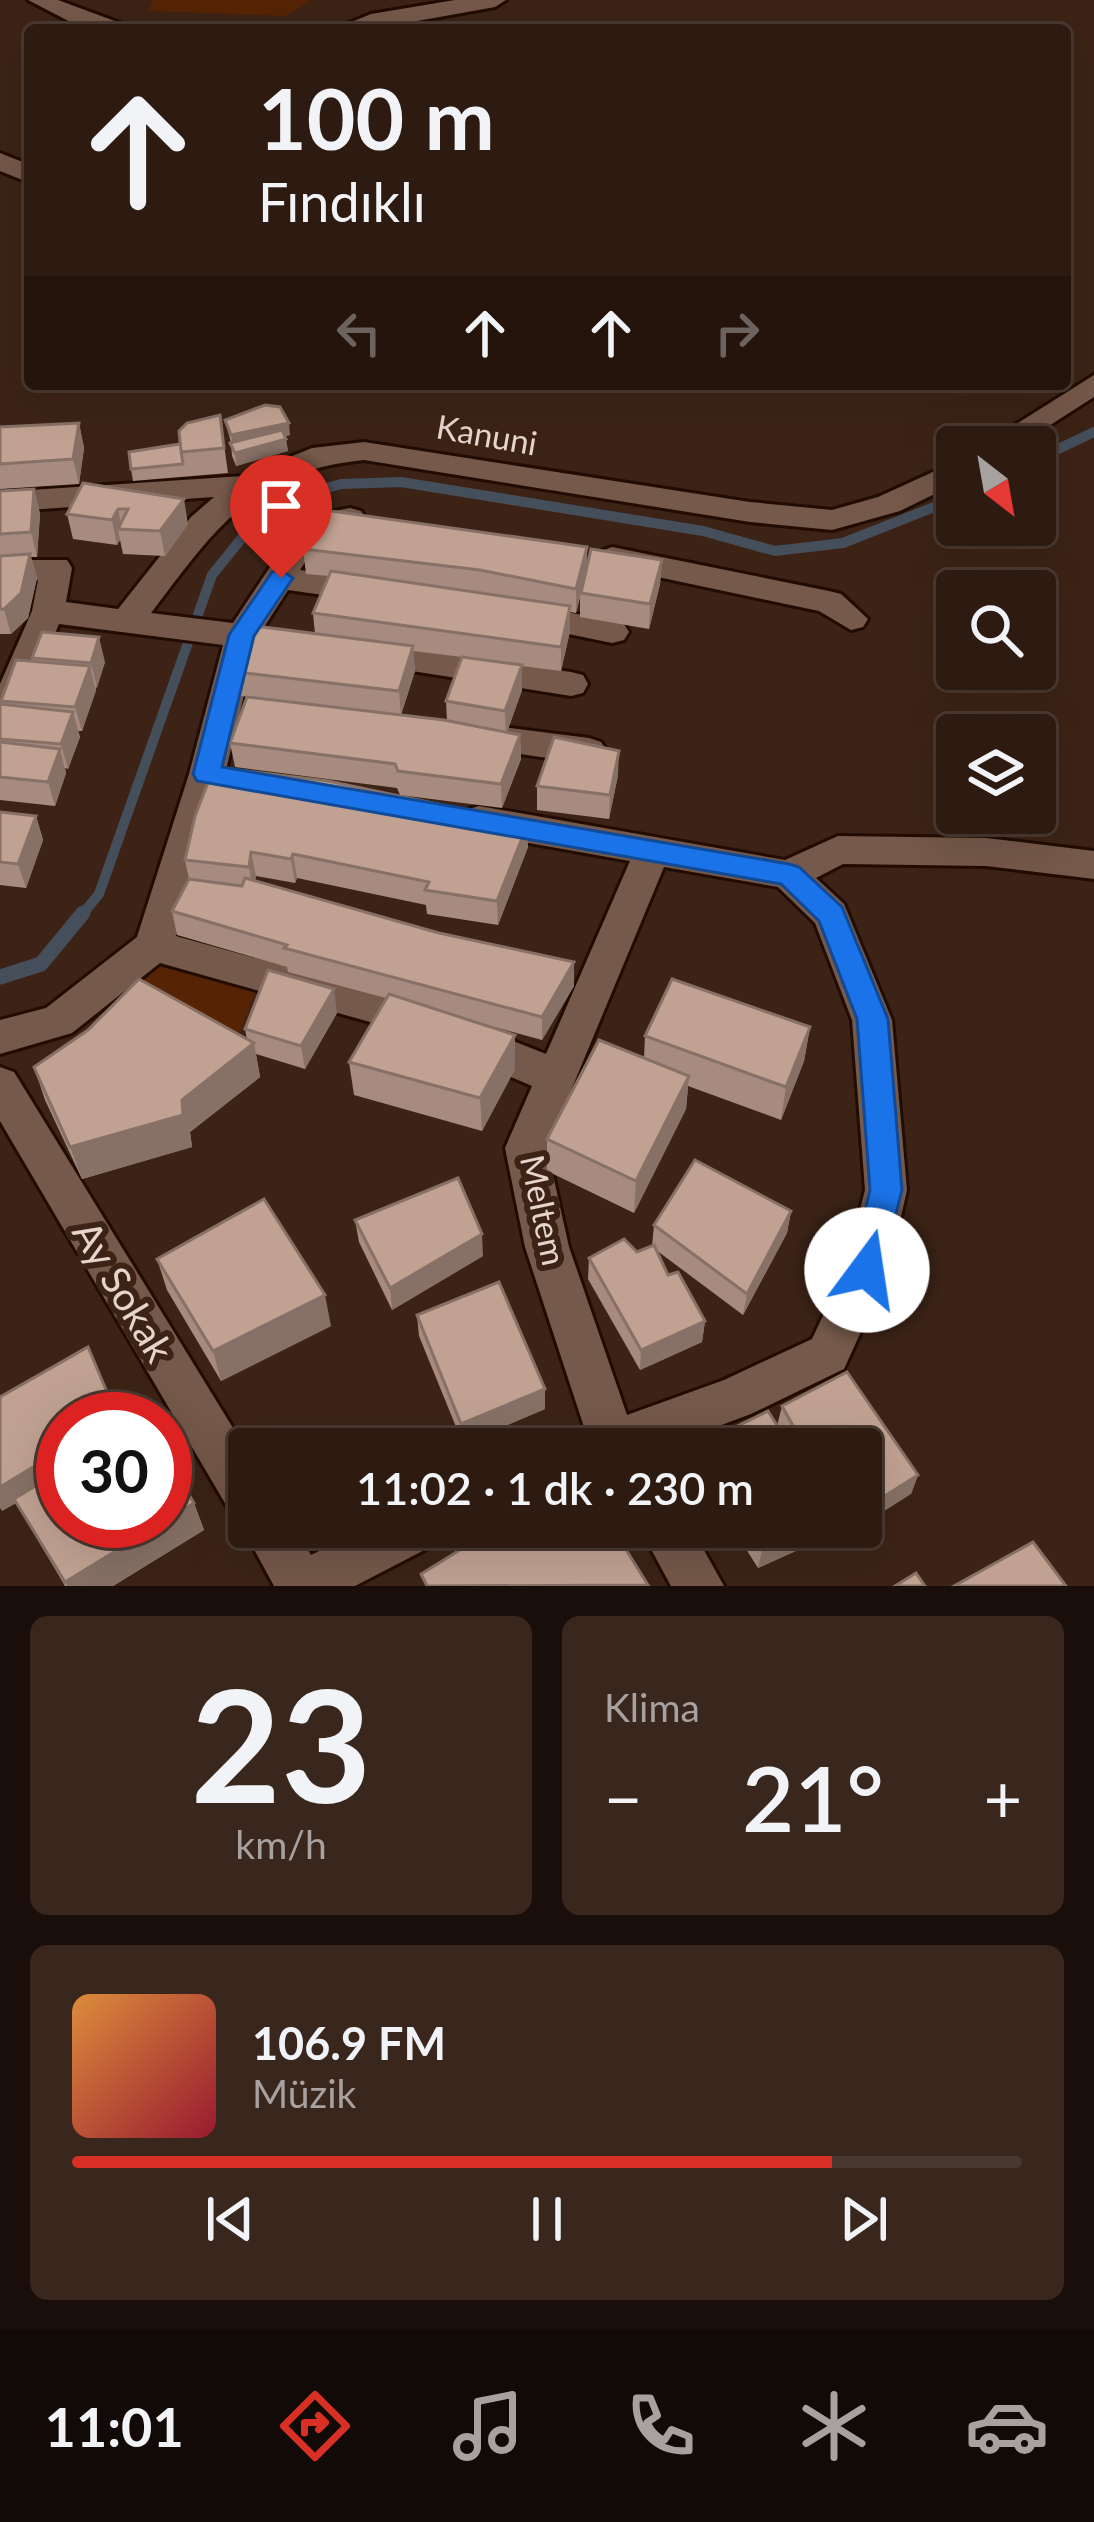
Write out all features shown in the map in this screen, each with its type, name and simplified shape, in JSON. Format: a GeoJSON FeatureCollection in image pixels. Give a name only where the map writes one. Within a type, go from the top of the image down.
{"type":"FeatureCollection","features":[{"type":"Feature","properties":{"kind":"street"},"geometry":{"type":"LineString","coordinates":[[39,0],[95,24]]}},
{"type":"Feature","properties":{"kind":"street"},"geometry":{"type":"LineString","coordinates":[[362,24],[495,0]]}},
{"type":"Feature","properties":{"kind":"street"},"geometry":{"type":"LineString","coordinates":[[1027,426],[1094,383]]}},
{"type":"Feature","properties":{"kind":"street","name":"Kanuni"},"geometry":{"type":"LineString","coordinates":[[0,502],[247,485],[323,455],[364,451],[750,512],[832,520],[890,505],[936,482]]}},
{"type":"Feature","properties":{"kind":"street"},"geometry":{"type":"LineString","coordinates":[[138,624],[202,524],[247,485]]}},
{"type":"Feature","properties":{"kind":"street"},"geometry":{"type":"LineString","coordinates":[[0,1037],[58,1021],[154,946],[224,708],[235,634],[281,578],[314,524],[350,518],[372,521]]}},
{"type":"Feature","properties":{"kind":"street"},"geometry":{"type":"LineString","coordinates":[[569,551],[830,602],[851,619]]}},
{"type":"Feature","properties":{"kind":"street"},"geometry":{"type":"LineString","coordinates":[[0,571],[56,568],[48,611],[0,724]]}},
{"type":"Feature","properties":{"kind":"street"},"geometry":{"type":"LineString","coordinates":[[281,578],[397,594]]}},
{"type":"Feature","properties":{"kind":"street"},"geometry":{"type":"LineString","coordinates":[[489,608],[612,632]]}},
{"type":"Feature","properties":{"kind":"street"},"geometry":{"type":"LineString","coordinates":[[48,611],[571,684]]}},
{"type":"Feature","properties":{"kind":"street"},"geometry":{"type":"LineString","coordinates":[[224,708],[266,712]]}},
{"type":"Feature","properties":{"kind":"street"},"geometry":{"type":"LineString","coordinates":[[435,731],[589,751]]}},
{"type":"Feature","properties":{"kind":"street"},"geometry":{"type":"LineString","coordinates":[[206,774],[254,782]]}},
{"type":"Feature","properties":{"kind":"street"},"geometry":{"type":"LineString","coordinates":[[441,814],[789,874],[831,915],[872,1019],[886,1190],[867,1270],[828,1354],[657,1428]]}},
{"type":"Feature","properties":{"kind":"street","name":"Meltem"},"geometry":{"type":"LineString","coordinates":[[602,1428],[547,1246],[526,1148],[652,850]]}},
{"type":"Feature","properties":{"kind":"street"},"geometry":{"type":"LineString","coordinates":[[789,874],[838,850],[986,852],[1094,866]]}},
{"type":"Feature","properties":{"kind":"street"},"geometry":{"type":"LineString","coordinates":[[154,946],[332,992],[473,1038],[558,1079]]}},
{"type":"Feature","properties":{"kind":"street","name":"Ay Sokak"},"geometry":{"type":"LineString","coordinates":[[0,1084],[228,1463]]}},
{"type":"Feature","properties":{"kind":"street"},"geometry":{"type":"LineString","coordinates":[[279,1548],[303,1586],[378,1548]]}},
{"type":"Feature","properties":{"kind":"street"},"geometry":{"type":"LineString","coordinates":[[676,1548],[699,1586]]}},
{"type":"Feature","properties":{"kind":"shaded area"},"geometry":{"type":"Polygon","coordinates":[[[152,0],[312,0],[285,16],[148,11],[152,0]]]}},
{"type":"Feature","properties":{"kind":"shaded area"},"geometry":{"type":"Polygon","coordinates":[[[168,956],[260,980],[237,1041],[132,993],[168,956]]]}},
{"type":"Feature","properties":{"kind":"building"},"geometry":{"type":"Polygon","coordinates":[[[265,405],[280,407],[289,423],[231,435],[225,420],[265,405]]]}},
{"type":"Feature","properties":{"kind":"building"},"geometry":{"type":"Polygon","coordinates":[[[220,415],[224,448],[181,452],[179,431],[187,423],[220,415]]]}},
{"type":"Feature","properties":{"kind":"building"},"geometry":{"type":"Polygon","coordinates":[[[79,423],[73,459],[0,464],[0,427],[79,423]]]}},
{"type":"Feature","properties":{"kind":"building"},"geometry":{"type":"Polygon","coordinates":[[[282,430],[286,439],[235,453],[230,443],[282,430]]]}},
{"type":"Feature","properties":{"kind":"building"},"geometry":{"type":"Polygon","coordinates":[[[180,444],[183,464],[131,469],[129,452],[180,444]]]}},
{"type":"Feature","properties":{"kind":"building"},"geometry":{"type":"Polygon","coordinates":[[[83,483],[184,499],[160,531],[118,529],[128,509],[118,509],[112,520],[67,514],[83,483]]]}},
{"type":"Feature","properties":{"kind":"building"},"geometry":{"type":"Polygon","coordinates":[[[34,489],[31,532],[0,534],[0,491],[34,489]]]}},
{"type":"Feature","properties":{"kind":"building"},"geometry":{"type":"Polygon","coordinates":[[[317,509],[587,547],[576,589],[480,570],[303,549],[317,509]]]}},
{"type":"Feature","properties":{"kind":"building"},"geometry":{"type":"Polygon","coordinates":[[[591,549],[662,560],[650,604],[581,593],[591,549]]]}},
{"type":"Feature","properties":{"kind":"building"},"geometry":{"type":"Polygon","coordinates":[[[30,554],[21,593],[0,609],[0,556],[30,554]]]}},
{"type":"Feature","properties":{"kind":"building"},"geometry":{"type":"Polygon","coordinates":[[[331,571],[570,606],[561,647],[313,613],[331,571]]]}},
{"type":"Feature","properties":{"kind":"building"},"geometry":{"type":"Polygon","coordinates":[[[247,625],[413,646],[399,691],[228,671],[247,625]]]}},
{"type":"Feature","properties":{"kind":"building"},"geometry":{"type":"Polygon","coordinates":[[[42,632],[99,637],[91,663],[32,658],[42,632]]]}},
{"type":"Feature","properties":{"kind":"building"},"geometry":{"type":"Polygon","coordinates":[[[462,657],[522,665],[505,711],[446,701],[462,657]]]}},
{"type":"Feature","properties":{"kind":"building"},"geometry":{"type":"Polygon","coordinates":[[[16,660],[90,666],[75,707],[1,701],[16,660]]]}},
{"type":"Feature","properties":{"kind":"building"},"geometry":{"type":"Polygon","coordinates":[[[247,697],[444,720],[520,735],[501,784],[398,771],[395,764],[230,743],[247,697]]]}},
{"type":"Feature","properties":{"kind":"building"},"geometry":{"type":"Polygon","coordinates":[[[0,704],[73,712],[61,744],[0,739],[0,704]]]}},
{"type":"Feature","properties":{"kind":"building"},"geometry":{"type":"Polygon","coordinates":[[[554,737],[619,751],[610,795],[537,786],[554,737]]]}},
{"type":"Feature","properties":{"kind":"building"},"geometry":{"type":"Polygon","coordinates":[[[0,742],[60,749],[48,782],[0,777],[0,742]]]}},
{"type":"Feature","properties":{"kind":"building"},"geometry":{"type":"Polygon","coordinates":[[[214,767],[328,781],[528,823],[497,901],[425,890],[429,882],[293,854],[291,859],[251,852],[249,867],[185,860],[214,767]]]}},
{"type":"Feature","properties":{"kind":"building"},"geometry":{"type":"Polygon","coordinates":[[[0,812],[36,816],[18,864],[0,862],[0,812]]]}},
{"type":"Feature","properties":{"kind":"building"},"geometry":{"type":"Polygon","coordinates":[[[245,878],[439,933],[574,962],[542,1017],[284,948],[287,945],[172,911],[189,879],[242,886],[245,878]]]}},
{"type":"Feature","properties":{"kind":"building"},"geometry":{"type":"Polygon","coordinates":[[[268,970],[334,989],[301,1046],[245,1029],[268,970]]]}},
{"type":"Feature","properties":{"kind":"building"},"geometry":{"type":"Polygon","coordinates":[[[139,979],[254,1043],[182,1100],[183,1115],[70,1147],[34,1067],[88,1030],[139,979]]]}},
{"type":"Feature","properties":{"kind":"building"},"geometry":{"type":"Polygon","coordinates":[[[672,979],[810,1027],[786,1087],[645,1036],[672,979]]]}},
{"type":"Feature","properties":{"kind":"building"},"geometry":{"type":"Polygon","coordinates":[[[389,994],[515,1035],[480,1098],[349,1062],[389,994]]]}},
{"type":"Feature","properties":{"kind":"building"},"geometry":{"type":"Polygon","coordinates":[[[599,1040],[689,1076],[636,1181],[547,1139],[599,1040]]]}},
{"type":"Feature","properties":{"kind":"building"},"geometry":{"type":"Polygon","coordinates":[[[695,1160],[791,1211],[747,1294],[654,1225],[695,1160]]]}},
{"type":"Feature","properties":{"kind":"building"},"geometry":{"type":"Polygon","coordinates":[[[458,1178],[482,1234],[390,1288],[355,1220],[458,1178]]]}},
{"type":"Feature","properties":{"kind":"building"},"geometry":{"type":"Polygon","coordinates":[[[264,1199],[325,1295],[213,1351],[157,1259],[264,1199]]]}},
{"type":"Feature","properties":{"kind":"building"},"geometry":{"type":"Polygon","coordinates":[[[624,1239],[637,1252],[654,1245],[668,1275],[678,1272],[705,1321],[641,1350],[589,1258],[624,1239]]]}},
{"type":"Feature","properties":{"kind":"building"},"geometry":{"type":"Polygon","coordinates":[[[499,1282],[545,1389],[461,1424],[417,1315],[499,1282]]]}},
{"type":"Feature","properties":{"kind":"building"},"geometry":{"type":"Polygon","coordinates":[[[88,1347],[107,1392],[36,1392],[36,1465],[0,1487],[0,1397],[88,1347]]]}},
{"type":"Feature","properties":{"kind":"building"},"geometry":{"type":"Polygon","coordinates":[[[847,1372],[918,1475],[882,1498],[882,1428],[794,1428],[782,1406],[847,1372]]]}},
{"type":"Feature","properties":{"kind":"building"},"geometry":{"type":"Polygon","coordinates":[[[768,1411],[779,1428],[734,1428],[768,1411]]]}},
{"type":"Feature","properties":{"kind":"building"},"geometry":{"type":"Polygon","coordinates":[[[36,1486],[36,1535],[14,1499],[36,1486]]]}},
{"type":"Feature","properties":{"kind":"building"},"geometry":{"type":"Polygon","coordinates":[[[1033,1542],[1066,1586],[954,1586],[1033,1542]]]}},
{"type":"Feature","properties":{"kind":"building"},"geometry":{"type":"Polygon","coordinates":[[[44,1548],[121,1548],[65,1582],[44,1548]]]}},
{"type":"Feature","properties":{"kind":"building"},"geometry":{"type":"Polygon","coordinates":[[[463,1548],[625,1548],[648,1585],[427,1586],[421,1574],[463,1548]]]}},
{"type":"Feature","properties":{"kind":"building"},"geometry":{"type":"Polygon","coordinates":[[[916,1573],[925,1586],[895,1586],[916,1573]]]}},
{"type":"Feature","properties":{"kind":"waterway"},"geometry":{"type":"LineString","coordinates":[[1056,450],[1094,432]]}},
{"type":"Feature","properties":{"kind":"waterway"},"geometry":{"type":"LineString","coordinates":[[81,916],[99,894],[212,575],[250,528],[292,498],[341,484],[401,482],[703,531],[775,551],[843,543],[936,506]]}},
{"type":"Feature","properties":{"kind":"waterway"},"geometry":{"type":"LineString","coordinates":[[0,977],[41,964],[83,913]]}},
{"type":"Feature","properties":{"kind":"route"},"geometry":{"type":"LineString","coordinates":[[281,578],[242,635],[206,774],[789,874],[831,915],[872,1019],[886,1190],[867,1270]]}}]}
